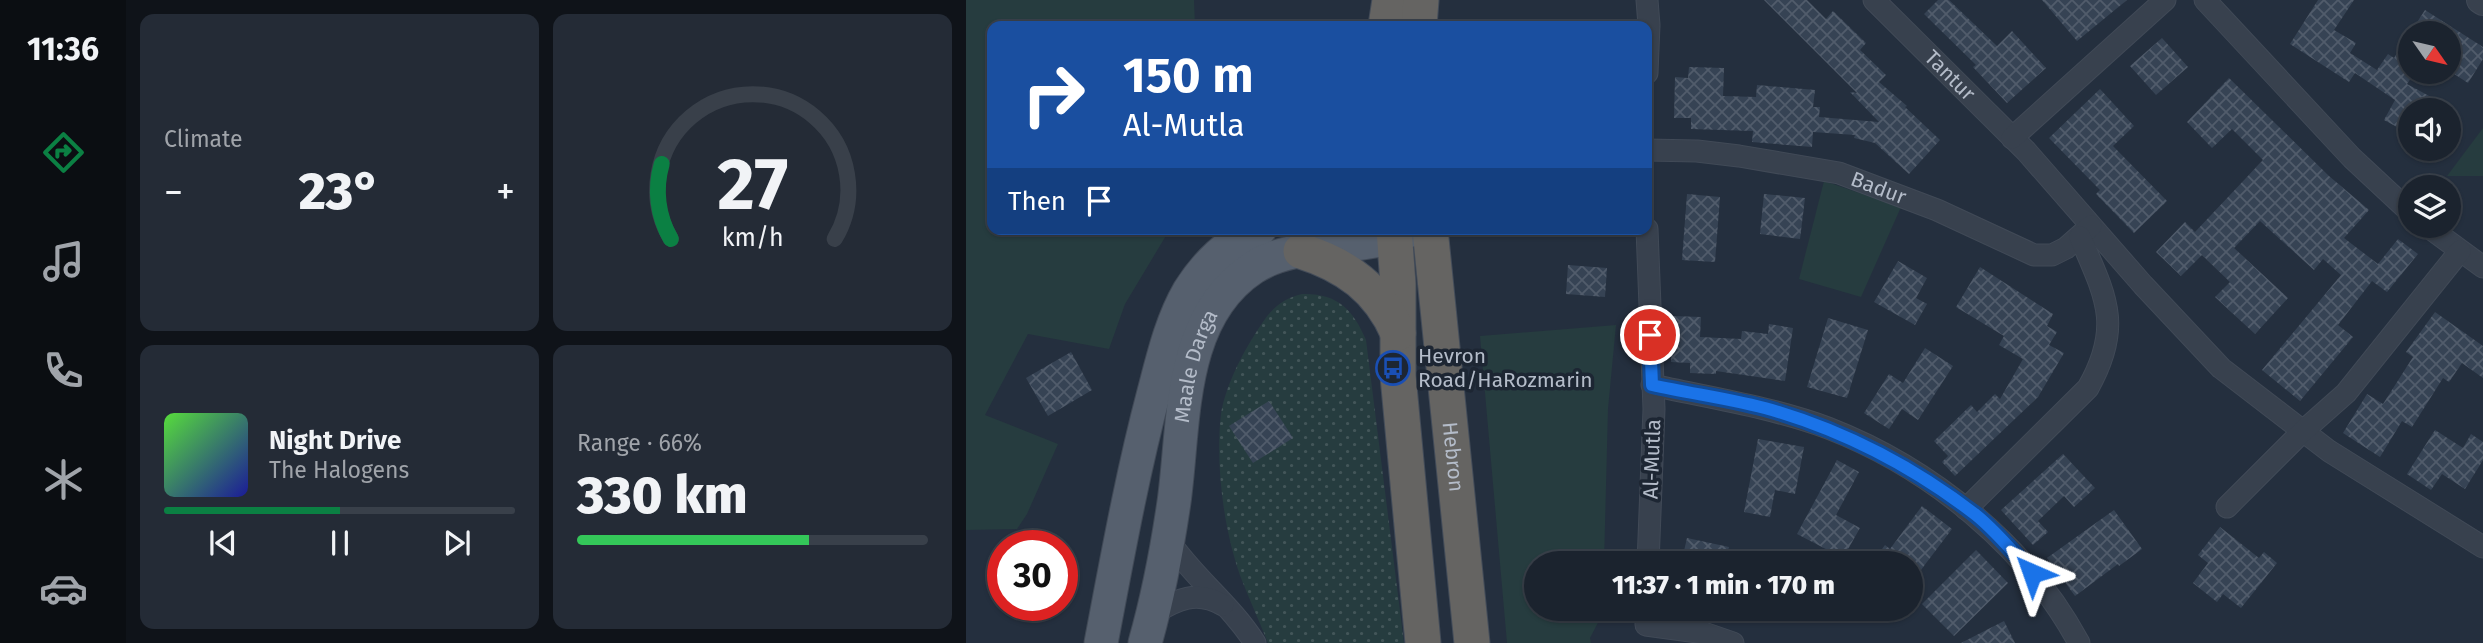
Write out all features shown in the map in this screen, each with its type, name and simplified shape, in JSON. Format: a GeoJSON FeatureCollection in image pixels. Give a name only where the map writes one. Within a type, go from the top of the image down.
{"type":"FeatureCollection","features":[{"type":"Feature","properties":{"kind":"highway"},"geometry":{"type":"LineString","coordinates":[[1387,21],[1390,0]]}},
{"type":"Feature","properties":{"kind":"highway"},"geometry":{"type":"LineString","coordinates":[[1420,21],[1422,0]]}},
{"type":"Feature","properties":{"kind":"highway"},"geometry":{"type":"LineString","coordinates":[[1400,235],[1398,376],[1423,643]]}},
{"type":"Feature","properties":{"kind":"highway","name":"Hebron"},"geometry":{"type":"LineString","coordinates":[[1431,235],[1472,643]]}},
{"type":"Feature","properties":{"kind":"highway"},"geometry":{"type":"LineString","coordinates":[[1301,251],[1338,265],[1363,283],[1384,306],[1398,334]]}},
{"type":"Feature","properties":{"kind":"main road","name":"Maale Darga"},"geometry":{"type":"LineString","coordinates":[[1101,643],[1131,488],[1174,322],[1189,290],[1212,260],[1249,235]]}},
{"type":"Feature","properties":{"kind":"main road","name":"Maale Darga"},"geometry":{"type":"LineString","coordinates":[[1149,628],[1169,541],[1187,383],[1198,342],[1215,306],[1230,287],[1252,268],[1270,259],[1384,235]]}},
{"type":"Feature","properties":{"kind":"street"},"geometry":{"type":"LineString","coordinates":[[1647,0],[1649,21]]}},
{"type":"Feature","properties":{"kind":"street","name":"Tantur"},"geometry":{"type":"LineString","coordinates":[[1874,0],[2019,144],[2086,231],[2143,285],[2221,368],[2329,451],[2483,547]]}},
{"type":"Feature","properties":{"kind":"street"},"geometry":{"type":"LineString","coordinates":[[2019,144],[2165,0]]}},
{"type":"Feature","properties":{"kind":"street"},"geometry":{"type":"LineString","coordinates":[[2205,0],[2352,158],[2398,201]]}},
{"type":"Feature","properties":{"kind":"street","name":"Badur"},"geometry":{"type":"LineString","coordinates":[[1652,150],[1697,151],[1739,156],[1793,163],[1839,173],[1937,210],[2034,255],[2052,255],[2086,231]]}},
{"type":"Feature","properties":{"kind":"street"},"geometry":{"type":"LineString","coordinates":[[1966,509],[2088,388],[2100,367],[2109,328],[2102,288],[2086,231]]}},
{"type":"Feature","properties":{"kind":"street","name":"Al-Mutla"},"geometry":{"type":"LineString","coordinates":[[1647,235],[1654,409],[1649,551]]}},
{"type":"Feature","properties":{"kind":"street"},"geometry":{"type":"LineString","coordinates":[[2443,238],[2483,267]]}},
{"type":"Feature","properties":{"kind":"street"},"geometry":{"type":"LineString","coordinates":[[2227,507],[2303,431],[2346,393],[2460,251]]}},
{"type":"Feature","properties":{"kind":"street"},"geometry":{"type":"LineString","coordinates":[[1652,385],[1770,410],[1829,428],[1920,476],[1978,517],[2045,588],[2079,643]]}},
{"type":"Feature","properties":{"kind":"street"},"geometry":{"type":"LineString","coordinates":[[1169,541],[1186,564],[1228,607],[1255,643]]}},
{"type":"Feature","properties":{"kind":"street"},"geometry":{"type":"LineString","coordinates":[[1149,628],[1186,596],[1213,599],[1228,607]]}},
{"type":"Feature","properties":{"kind":"street"},"geometry":{"type":"LineString","coordinates":[[1646,621],[1646,625],[1704,633],[1733,643]]}},
{"type":"Feature","properties":{"kind":"green space"},"geometry":{"type":"Polygon","coordinates":[[[966,0],[1194,0],[1195,21],[987,21],[987,235],[1166,235],[1125,304],[1109,349],[1028,334],[985,415],[1058,444],[1027,514],[1017,529],[966,530],[966,0]]]}},
{"type":"Feature","properties":{"kind":"green space"},"geometry":{"type":"Polygon","coordinates":[[[2483,128],[2483,176],[2448,175],[2461,161],[2483,128]]]}},
{"type":"Feature","properties":{"kind":"green space"},"geometry":{"type":"Polygon","coordinates":[[[1824,181],[1901,207],[1861,297],[1799,279],[1824,181]]]}},
{"type":"Feature","properties":{"kind":"green space"},"geometry":{"type":"Polygon","coordinates":[[[1302,294],[1325,296],[1342,305],[1355,320],[1366,340],[1404,643],[1268,643],[1236,564],[1226,522],[1220,477],[1219,434],[1223,404],[1238,365],[1267,317],[1284,301],[1302,294]]]}},
{"type":"Feature","properties":{"kind":"green space"},"geometry":{"type":"Polygon","coordinates":[[[1616,325],[1608,409],[1604,551],[1524,551],[1524,621],[1599,621],[1590,638],[1591,643],[1507,643],[1480,336],[1616,325]]]}},
{"type":"Feature","properties":{"kind":"building"},"geometry":{"type":"Polygon","coordinates":[[[1764,0],[1807,0],[1826,19],[1833,11],[1866,43],[1860,50],[1886,75],[1879,82],[1940,140],[1909,174],[1875,143],[1854,138],[1855,135],[1813,132],[1812,147],[1752,142],[1753,131],[1691,129],[1691,118],[1674,118],[1675,77],[1688,78],[1689,67],[1724,68],[1723,96],[1756,97],[1757,85],[1815,90],[1813,107],[1820,107],[1819,117],[1879,122],[1850,92],[1857,93],[1764,0]]]}},
{"type":"Feature","properties":{"kind":"building"},"geometry":{"type":"Polygon","coordinates":[[[1938,0],[1949,0],[1997,46],[2012,31],[2046,68],[2007,103],[1973,67],[1976,65],[1924,14],[1938,0]]]}},
{"type":"Feature","properties":{"kind":"building"},"geometry":{"type":"Polygon","coordinates":[[[2042,0],[2127,0],[2077,41],[2042,0]]]}},
{"type":"Feature","properties":{"kind":"building"},"geometry":{"type":"Polygon","coordinates":[[[2318,0],[2354,0],[2334,30],[2356,43],[2350,53],[2377,70],[2388,54],[2394,58],[2398,52],[2398,84],[2407,84],[2433,98],[2398,98],[2398,128],[2384,120],[2395,100],[2355,73],[2349,82],[2290,44],[2318,0]]]}},
{"type":"Feature","properties":{"kind":"building"},"geometry":{"type":"Polygon","coordinates":[[[2425,10],[2442,21],[2418,21],[2425,10]]]}},
{"type":"Feature","properties":{"kind":"building"},"geometry":{"type":"Polygon","coordinates":[[[2461,33],[2483,47],[2483,59],[2468,83],[2461,78],[2461,33]]]}},
{"type":"Feature","properties":{"kind":"building"},"geometry":{"type":"Polygon","coordinates":[[[2162,38],[2188,67],[2156,95],[2130,66],[2162,38]]]}},
{"type":"Feature","properties":{"kind":"building"},"geometry":{"type":"Polygon","coordinates":[[[2229,78],[2329,176],[2369,210],[2344,238],[2378,264],[2398,239],[2418,254],[2387,292],[2372,281],[2338,325],[2353,337],[2300,401],[2262,370],[2341,275],[2323,259],[2314,270],[2260,221],[2234,248],[2288,298],[2255,334],[2215,297],[2230,282],[2202,255],[2181,276],[2156,252],[2185,222],[2195,232],[2263,160],[2232,129],[2212,148],[2187,122],[2229,78]]]}},
{"type":"Feature","properties":{"kind":"building"},"geometry":{"type":"Polygon","coordinates":[[[2100,89],[2134,126],[2113,146],[2167,201],[2134,233],[2096,194],[2100,190],[2049,138],[2100,89]]]}},
{"type":"Feature","properties":{"kind":"building"},"geometry":{"type":"Polygon","coordinates":[[[1687,194],[1720,197],[1715,262],[1682,260],[1687,194]]]}},
{"type":"Feature","properties":{"kind":"building"},"geometry":{"type":"Polygon","coordinates":[[[1764,194],[1805,198],[1800,239],[1760,234],[1764,194]]]}},
{"type":"Feature","properties":{"kind":"building"},"geometry":{"type":"Polygon","coordinates":[[[1898,261],[1927,278],[1916,298],[1927,304],[1915,325],[1874,302],[1898,261]]]}},
{"type":"Feature","properties":{"kind":"building"},"geometry":{"type":"Polygon","coordinates":[[[1568,265],[1607,268],[1605,297],[1566,294],[1568,265]]]}},
{"type":"Feature","properties":{"kind":"building"},"geometry":{"type":"Polygon","coordinates":[[[1980,267],[2053,314],[2047,326],[2057,332],[2049,345],[2064,353],[2038,397],[1955,476],[1942,462],[1948,456],[1934,441],[1971,405],[1977,412],[1995,394],[2000,399],[2023,359],[1999,345],[2004,336],[1956,307],[1980,267]]]}},
{"type":"Feature","properties":{"kind":"building"},"geometry":{"type":"Polygon","coordinates":[[[2435,312],[2483,346],[2483,378],[2462,363],[2449,382],[2443,378],[2412,427],[2402,421],[2380,457],[2343,433],[2367,394],[2383,404],[2413,357],[2406,352],[2435,312]]]}},
{"type":"Feature","properties":{"kind":"building"},"geometry":{"type":"Polygon","coordinates":[[[1673,316],[1701,317],[1700,337],[1741,339],[1742,331],[1768,334],[1769,324],[1793,328],[1785,381],[1716,371],[1716,374],[1690,373],[1690,363],[1671,362],[1673,316]]]}},
{"type":"Feature","properties":{"kind":"building"},"geometry":{"type":"Polygon","coordinates":[[[1828,318],[1868,330],[1847,398],[1807,387],[1828,318]]]}},
{"type":"Feature","properties":{"kind":"building"},"geometry":{"type":"Polygon","coordinates":[[[1925,348],[1953,366],[1918,420],[1902,409],[1889,429],[1864,413],[1889,374],[1903,383],[1925,348]]]}},
{"type":"Feature","properties":{"kind":"building"},"geometry":{"type":"Polygon","coordinates":[[[1071,352],[1092,390],[1048,416],[1026,378],[1071,352]]]}},
{"type":"Feature","properties":{"kind":"building"},"geometry":{"type":"Polygon","coordinates":[[[1269,401],[1293,438],[1253,463],[1229,426],[1269,401]]]}},
{"type":"Feature","properties":{"kind":"building"},"geometry":{"type":"Polygon","coordinates":[[[2435,430],[2463,448],[2471,434],[2483,442],[2483,460],[2465,489],[2442,474],[2431,490],[2407,474],[2435,430]]]}},
{"type":"Feature","properties":{"kind":"building"},"geometry":{"type":"Polygon","coordinates":[[[1758,439],[1804,447],[1795,494],[1775,490],[1770,517],[1744,512],[1758,439]]]}},
{"type":"Feature","properties":{"kind":"building"},"geometry":{"type":"Polygon","coordinates":[[[2063,454],[2095,488],[2074,507],[2064,496],[2038,521],[2048,532],[2033,545],[2001,510],[2063,454]]]}},
{"type":"Feature","properties":{"kind":"building"},"geometry":{"type":"Polygon","coordinates":[[[1837,460],[1859,472],[1836,515],[1860,528],[1847,551],[1830,551],[1797,534],[1837,460]]]}},
{"type":"Feature","properties":{"kind":"building"},"geometry":{"type":"Polygon","coordinates":[[[1922,506],[1952,529],[1923,567],[1923,551],[1881,551],[1885,545],[1890,549],[1922,506]]]}},
{"type":"Feature","properties":{"kind":"building"},"geometry":{"type":"Polygon","coordinates":[[[2114,510],[2142,549],[2075,596],[2047,558],[2114,510]]]}},
{"type":"Feature","properties":{"kind":"building"},"geometry":{"type":"Polygon","coordinates":[[[2220,527],[2259,558],[2264,552],[2277,563],[2241,608],[2223,594],[2217,602],[2193,583],[2208,563],[2198,555],[2220,527]]]}},
{"type":"Feature","properties":{"kind":"building"},"geometry":{"type":"Polygon","coordinates":[[[1687,538],[1729,547],[1728,551],[1684,551],[1687,538]]]}},
{"type":"Feature","properties":{"kind":"building"},"geometry":{"type":"Polygon","coordinates":[[[1976,550],[2008,583],[1954,636],[1923,603],[1976,550]]]}},
{"type":"Feature","properties":{"kind":"building"},"geometry":{"type":"Polygon","coordinates":[[[2004,621],[2015,643],[1961,643],[2004,621]]]}},
{"type":"Feature","properties":{"kind":"place","name":"Hevron Road/HaRozmarin"},"geometry":{"type":"Point","coordinates":[1393,368]}},
{"type":"Feature","properties":{"kind":"route"},"geometry":{"type":"LineString","coordinates":[[1650,335],[1652,385],[1770,410],[1829,428],[1869,447],[1920,476],[1978,517],[2032,573]]}}]}
